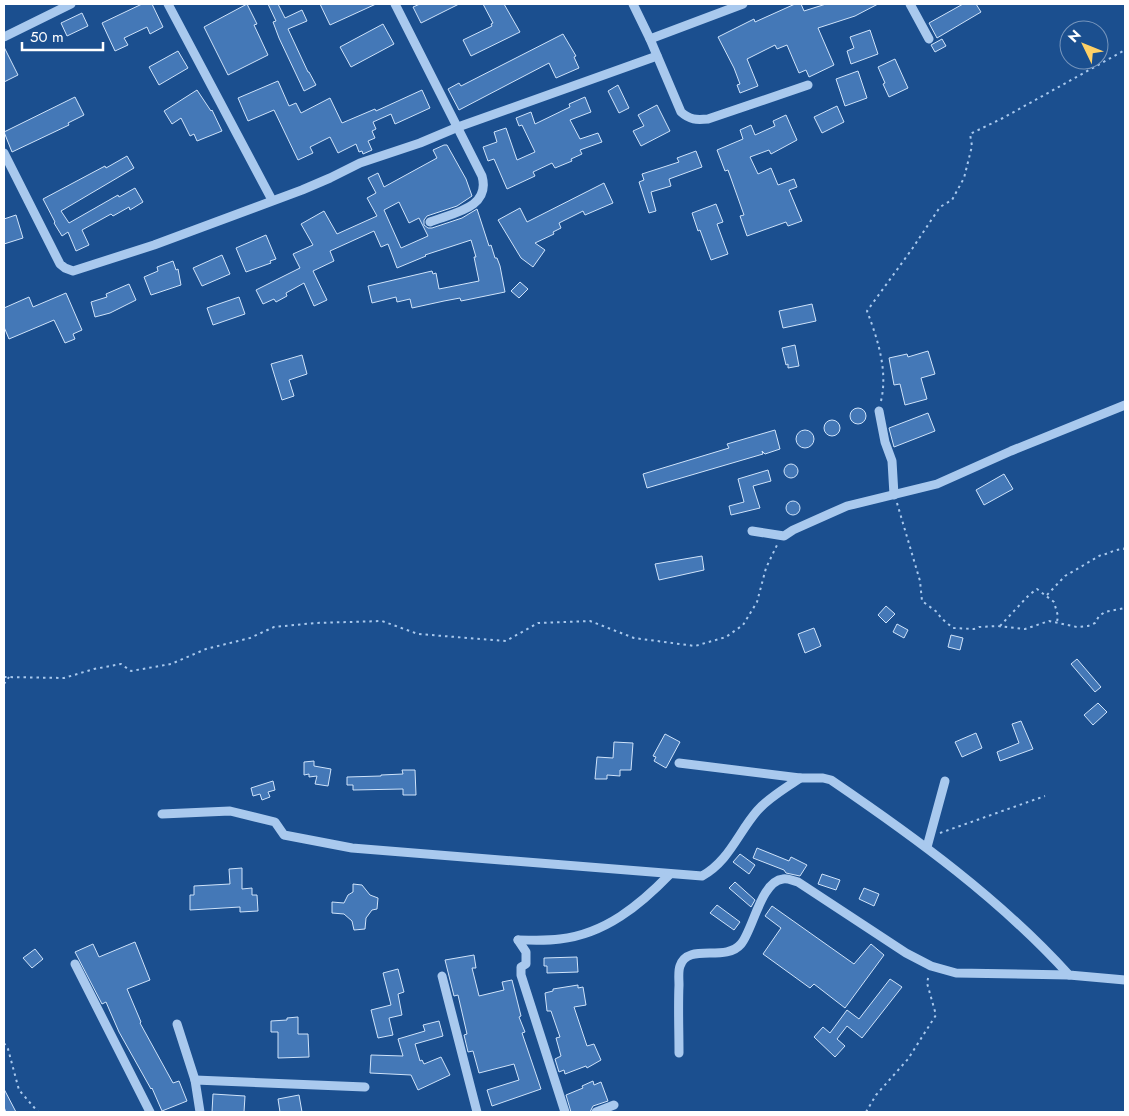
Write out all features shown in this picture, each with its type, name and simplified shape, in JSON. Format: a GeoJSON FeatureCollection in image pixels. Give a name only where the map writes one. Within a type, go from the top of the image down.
{"type":"FeatureCollection","features":[{"type":"Feature","properties":{"kind":"street"},"geometry":{"type":"LineString","coordinates":[[4,37],[71,4]]}},
{"type":"Feature","properties":{"kind":"street"},"geometry":{"type":"LineString","coordinates":[[168,4],[272,200]]}},
{"type":"Feature","properties":{"kind":"street"},"geometry":{"type":"LineString","coordinates":[[395,4],[482,176],[484,190],[478,202],[430,222]]}},
{"type":"Feature","properties":{"kind":"street"},"geometry":{"type":"LineString","coordinates":[[633,4],[681,112],[688,118],[694,120],[708,119],[808,85]]}},
{"type":"Feature","properties":{"kind":"street"},"geometry":{"type":"LineString","coordinates":[[650,39],[743,4]]}},
{"type":"Feature","properties":{"kind":"street"},"geometry":{"type":"LineString","coordinates":[[910,4],[929,40]]}},
{"type":"Feature","properties":{"kind":"street"},"geometry":{"type":"LineString","coordinates":[[4,153],[60,264],[65,268],[73,270],[154,245],[330,178],[360,163],[420,143],[458,127],[657,56]]}},
{"type":"Feature","properties":{"kind":"street"},"geometry":{"type":"LineString","coordinates":[[752,532],[784,536],[793,530],[847,506],[937,484],[1011,450],[1125,405]]}},
{"type":"Feature","properties":{"kind":"street"},"geometry":{"type":"LineString","coordinates":[[879,411],[885,442],[892,461],[894,495]]}},
{"type":"Feature","properties":{"kind":"street"},"geometry":{"type":"LineString","coordinates":[[679,763],[831,780],[927,847],[1004,911],[1043,946],[1070,975]]}},
{"type":"Feature","properties":{"kind":"street"},"geometry":{"type":"LineString","coordinates":[[162,814],[230,811],[276,822],[284,835],[352,848],[702,876],[712,870],[731,850],[757,810],[800,778]]}},
{"type":"Feature","properties":{"kind":"street"},"geometry":{"type":"LineString","coordinates":[[927,847],[945,781]]}},
{"type":"Feature","properties":{"kind":"street"},"geometry":{"type":"LineString","coordinates":[[565,1112],[521,974],[521,967],[526,964],[526,952],[518,940],[559,939],[577,936],[609,924],[644,898],[670,874]]}},
{"type":"Feature","properties":{"kind":"street"},"geometry":{"type":"LineString","coordinates":[[679,1053],[678,994],[680,966],[684,959],[691,954],[722,953],[735,949],[740,945],[746,936],[756,909],[763,897],[778,880],[787,879],[798,882],[906,953],[931,966],[956,973],[1070,975],[1125,980]]}},
{"type":"Feature","properties":{"kind":"street"},"geometry":{"type":"LineString","coordinates":[[75,964],[150,1112]]}},
{"type":"Feature","properties":{"kind":"street"},"geometry":{"type":"LineString","coordinates":[[442,976],[477,1112]]}},
{"type":"Feature","properties":{"kind":"street"},"geometry":{"type":"LineString","coordinates":[[176,1024],[194,1080],[200,1112]]}},
{"type":"Feature","properties":{"kind":"street"},"geometry":{"type":"LineString","coordinates":[[194,1080],[365,1087]]}},
{"type":"Feature","properties":{"kind":"street"},"geometry":{"type":"LineString","coordinates":[[596,1112],[614,1105]]}},
{"type":"Feature","properties":{"kind":"path"},"geometry":{"type":"LineString","coordinates":[[879,411],[884,389],[883,368],[877,337],[867,311],[940,207],[952,200],[964,178],[972,146],[970,134],[1012,114],[1125,50]]}},
{"type":"Feature","properties":{"kind":"path"},"geometry":{"type":"LineString","coordinates":[[894,495],[917,570],[922,601],[937,612],[940,618],[953,628],[974,629],[1000,626],[1025,629],[1036,627],[1049,621],[1077,627],[1088,626],[1095,623],[1099,616],[1105,612],[1125,608]]}},
{"type":"Feature","properties":{"kind":"path"},"geometry":{"type":"LineString","coordinates":[[4,677],[64,678],[94,669],[121,664],[131,671],[171,664],[206,649],[250,638],[274,627],[315,623],[382,621],[418,634],[506,641],[538,623],[590,621],[634,638],[695,646],[726,637],[743,624],[757,602],[766,568],[780,539],[793,530]]}},
{"type":"Feature","properties":{"kind":"path"},"geometry":{"type":"LineString","coordinates":[[1047,595],[1065,576],[1101,555],[1124,549],[1125,547]]}},
{"type":"Feature","properties":{"kind":"path"},"geometry":{"type":"LineString","coordinates":[[1000,626],[1037,589],[1054,602],[1058,616],[1057,622]]}},
{"type":"Feature","properties":{"kind":"path"},"geometry":{"type":"LineString","coordinates":[[4,684],[9,677]]}},
{"type":"Feature","properties":{"kind":"path"},"geometry":{"type":"LineString","coordinates":[[931,835],[975,822],[1044,796]]}},
{"type":"Feature","properties":{"kind":"path"},"geometry":{"type":"LineString","coordinates":[[866,1112],[876,1095],[908,1059],[936,1015],[927,983],[931,966]]}},
{"type":"Feature","properties":{"kind":"path"},"geometry":{"type":"LineString","coordinates":[[4,1044],[8,1049],[19,1090],[38,1112]]}},
{"type":"Feature","properties":{"kind":"building"},"geometry":{"type":"Polygon","coordinates":[[[142,4],[152,4],[163,27],[150,34],[147,27],[124,38],[128,45],[115,51],[102,23],[142,4]]]}},
{"type":"Feature","properties":{"kind":"building"},"geometry":{"type":"Polygon","coordinates":[[[247,4],[257,24],[254,25],[268,55],[228,75],[204,27],[247,4]]]}},
{"type":"Feature","properties":{"kind":"building"},"geometry":{"type":"Polygon","coordinates":[[[268,4],[278,4],[285,18],[302,10],[307,21],[288,29],[316,85],[304,91],[279,38],[273,22],[276,21],[268,4]]]}},
{"type":"Feature","properties":{"kind":"building"},"geometry":{"type":"Polygon","coordinates":[[[320,4],[376,4],[330,25],[320,4]]]}},
{"type":"Feature","properties":{"kind":"building"},"geometry":{"type":"Polygon","coordinates":[[[420,4],[459,4],[421,23],[413,7],[420,4]]]}},
{"type":"Feature","properties":{"kind":"building"},"geometry":{"type":"Polygon","coordinates":[[[483,4],[504,4],[520,32],[471,56],[463,40],[492,26],[491,24],[493,23],[483,4]]]}},
{"type":"Feature","properties":{"kind":"building"},"geometry":{"type":"Polygon","coordinates":[[[795,4],[801,4],[804,11],[826,4],[878,4],[855,16],[818,28],[834,65],[809,77],[806,70],[799,73],[787,45],[777,49],[775,45],[747,59],[758,86],[740,93],[737,85],[740,84],[734,68],[718,37],[754,19],[755,22],[795,4]]]}},
{"type":"Feature","properties":{"kind":"building"},"geometry":{"type":"Polygon","coordinates":[[[963,4],[976,4],[981,12],[937,38],[929,23],[963,4]]]}},
{"type":"Feature","properties":{"kind":"building"},"geometry":{"type":"Polygon","coordinates":[[[82,13],[88,26],[67,36],[61,23],[82,13]]]}},
{"type":"Feature","properties":{"kind":"building"},"geometry":{"type":"Polygon","coordinates":[[[383,24],[394,44],[351,67],[340,47],[383,24]]]}},
{"type":"Feature","properties":{"kind":"building"},"geometry":{"type":"Polygon","coordinates":[[[870,30],[878,54],[851,64],[847,51],[854,48],[850,37],[870,30]]]}},
{"type":"Feature","properties":{"kind":"building"},"geometry":{"type":"Polygon","coordinates":[[[563,34],[576,56],[574,57],[579,68],[556,78],[549,63],[459,110],[448,89],[459,83],[461,86],[563,34]]]}},
{"type":"Feature","properties":{"kind":"building"},"geometry":{"type":"Polygon","coordinates":[[[942,39],[946,46],[935,52],[931,45],[942,39]]]}},
{"type":"Feature","properties":{"kind":"building"},"geometry":{"type":"Polygon","coordinates":[[[4,47],[18,75],[4,82],[4,47]]]}},
{"type":"Feature","properties":{"kind":"building"},"geometry":{"type":"Polygon","coordinates":[[[178,51],[188,68],[159,85],[149,67],[178,51]]]}},
{"type":"Feature","properties":{"kind":"building"},"geometry":{"type":"Polygon","coordinates":[[[895,59],[908,88],[889,97],[878,67],[895,59]]]}},
{"type":"Feature","properties":{"kind":"building"},"geometry":{"type":"Polygon","coordinates":[[[858,71],[867,98],[845,106],[836,79],[858,71]]]}},
{"type":"Feature","properties":{"kind":"building"},"geometry":{"type":"Polygon","coordinates":[[[278,81],[289,106],[296,103],[301,113],[330,98],[342,123],[375,109],[376,111],[422,90],[430,108],[395,124],[391,114],[373,122],[376,129],[372,131],[375,138],[368,141],[372,150],[363,154],[362,151],[359,152],[356,144],[338,153],[330,137],[310,147],[313,153],[298,160],[274,110],[248,121],[238,98],[278,81]]]}},
{"type":"Feature","properties":{"kind":"building"},"geometry":{"type":"Polygon","coordinates":[[[618,85],[629,108],[619,113],[608,91],[618,85]]]}},
{"type":"Feature","properties":{"kind":"building"},"geometry":{"type":"Polygon","coordinates":[[[197,90],[212,110],[222,131],[197,141],[194,134],[190,136],[181,118],[172,124],[164,111],[197,90]]]}},
{"type":"Feature","properties":{"kind":"building"},"geometry":{"type":"Polygon","coordinates":[[[75,97],[84,115],[68,123],[69,125],[12,152],[4,132],[75,97]]]}},
{"type":"Feature","properties":{"kind":"building"},"geometry":{"type":"Polygon","coordinates":[[[585,97],[591,112],[570,120],[580,139],[598,133],[602,142],[580,150],[582,154],[571,159],[572,161],[555,168],[552,163],[533,172],[535,176],[507,189],[494,159],[488,161],[483,147],[497,142],[494,132],[506,128],[517,160],[535,152],[522,125],[519,126],[516,118],[531,112],[535,124],[570,107],[569,104],[585,97]]]}},
{"type":"Feature","properties":{"kind":"building"},"geometry":{"type":"Polygon","coordinates":[[[657,105],[670,131],[641,146],[633,131],[644,126],[638,115],[657,105]]]}},
{"type":"Feature","properties":{"kind":"building"},"geometry":{"type":"Polygon","coordinates":[[[837,106],[844,122],[822,133],[814,117],[837,106]]]}},
{"type":"Feature","properties":{"kind":"building"},"geometry":{"type":"Polygon","coordinates":[[[786,115],[797,140],[771,154],[769,150],[750,157],[758,174],[771,168],[778,185],[794,179],[797,187],[789,190],[802,221],[788,226],[786,222],[747,236],[740,216],[744,215],[728,170],[725,171],[717,150],[743,139],[740,130],[751,125],[755,135],[775,126],[773,121],[786,115]]]}},
{"type":"Feature","properties":{"kind":"building"},"geometry":{"type":"Polygon","coordinates":[[[447,145],[466,179],[472,196],[457,206],[427,216],[424,220],[424,225],[432,228],[462,218],[477,209],[489,246],[491,245],[500,266],[505,292],[461,301],[460,298],[412,308],[410,299],[397,302],[396,297],[372,303],[368,286],[432,271],[433,274],[436,273],[439,289],[479,281],[474,257],[476,257],[471,240],[425,255],[397,268],[388,244],[381,247],[374,231],[330,251],[334,261],[313,271],[327,300],[314,306],[304,283],[286,293],[287,296],[276,302],[274,299],[263,304],[256,290],[300,268],[293,254],[313,245],[301,224],[324,211],[337,234],[377,216],[367,198],[376,193],[368,178],[378,173],[384,187],[437,158],[433,150],[447,145]],[[399,202],[384,210],[401,248],[428,236],[419,218],[409,223],[399,202]]]}},
{"type":"Feature","properties":{"kind":"building"},"geometry":{"type":"Polygon","coordinates":[[[696,151],[702,167],[669,179],[671,186],[651,192],[656,211],[649,213],[639,182],[644,180],[642,174],[679,162],[677,158],[696,151]]]}},
{"type":"Feature","properties":{"kind":"building"},"geometry":{"type":"Polygon","coordinates":[[[127,156],[134,168],[61,211],[69,223],[118,195],[119,197],[135,188],[143,202],[130,210],[129,207],[113,216],[111,214],[82,230],[89,245],[76,251],[68,232],[62,236],[43,199],[127,156]]]}},
{"type":"Feature","properties":{"kind":"building"},"geometry":{"type":"Polygon","coordinates":[[[604,183],[613,203],[585,215],[583,211],[559,223],[561,228],[553,232],[554,234],[535,243],[545,250],[533,267],[521,258],[498,220],[520,208],[527,222],[604,183]]]}},
{"type":"Feature","properties":{"kind":"building"},"geometry":{"type":"Polygon","coordinates":[[[716,204],[723,222],[717,224],[728,254],[711,260],[692,213],[716,204]]]}},
{"type":"Feature","properties":{"kind":"building"},"geometry":{"type":"Polygon","coordinates":[[[16,215],[23,238],[4,244],[4,219],[16,215]]]}},
{"type":"Feature","properties":{"kind":"building"},"geometry":{"type":"Polygon","coordinates":[[[266,235],[276,259],[270,261],[271,263],[246,272],[236,248],[266,235]]]}},
{"type":"Feature","properties":{"kind":"building"},"geometry":{"type":"Polygon","coordinates":[[[222,255],[230,274],[202,286],[193,268],[222,255]]]}},
{"type":"Feature","properties":{"kind":"building"},"geometry":{"type":"Polygon","coordinates":[[[173,261],[176,270],[178,269],[181,285],[151,295],[144,277],[158,271],[157,267],[173,261]]]}},
{"type":"Feature","properties":{"kind":"building"},"geometry":{"type":"Polygon","coordinates":[[[520,282],[528,289],[519,298],[511,291],[520,282]]]}},
{"type":"Feature","properties":{"kind":"building"},"geometry":{"type":"Polygon","coordinates":[[[129,284],[136,300],[110,313],[95,317],[91,302],[107,297],[106,294],[129,284]]]}},
{"type":"Feature","properties":{"kind":"building"},"geometry":{"type":"Polygon","coordinates":[[[66,293],[82,330],[73,334],[75,339],[65,343],[54,320],[9,339],[4,327],[4,308],[29,297],[33,307],[66,293]]]}},
{"type":"Feature","properties":{"kind":"building"},"geometry":{"type":"Polygon","coordinates":[[[239,297],[245,314],[213,325],[207,308],[239,297]]]}},
{"type":"Feature","properties":{"kind":"building"},"geometry":{"type":"Polygon","coordinates":[[[812,304],[816,321],[783,328],[779,311],[812,304]]]}},
{"type":"Feature","properties":{"kind":"building"},"geometry":{"type":"Polygon","coordinates":[[[795,345],[799,366],[788,368],[782,348],[795,345]]]}},
{"type":"Feature","properties":{"kind":"building"},"geometry":{"type":"Polygon","coordinates":[[[928,351],[935,374],[921,378],[927,399],[905,405],[900,384],[894,385],[889,358],[907,354],[908,357],[928,351]]]}},
{"type":"Feature","properties":{"kind":"building"},"geometry":{"type":"Polygon","coordinates":[[[302,355],[307,374],[289,380],[294,396],[282,400],[271,364],[302,355]]]}},
{"type":"Feature","properties":{"kind":"building"},"geometry":{"type":"Polygon","coordinates":[[[855,408],[861,408],[866,413],[864,422],[855,424],[850,419],[850,413],[855,408]]]}},
{"type":"Feature","properties":{"kind":"building"},"geometry":{"type":"Polygon","coordinates":[[[928,413],[935,431],[894,447],[889,428],[928,413]]]}},
{"type":"Feature","properties":{"kind":"building"},"geometry":{"type":"Polygon","coordinates":[[[832,420],[840,428],[832,436],[824,428],[832,420]]]}},
{"type":"Feature","properties":{"kind":"building"},"geometry":{"type":"Polygon","coordinates":[[[775,430],[780,449],[765,454],[762,451],[763,454],[647,488],[643,474],[729,448],[727,444],[775,430]]]}},
{"type":"Feature","properties":{"kind":"building"},"geometry":{"type":"Polygon","coordinates":[[[805,430],[811,433],[814,439],[811,445],[805,448],[799,445],[796,439],[799,433],[805,430]]]}},
{"type":"Feature","properties":{"kind":"building"},"geometry":{"type":"Polygon","coordinates":[[[791,464],[796,466],[798,471],[796,476],[791,478],[786,476],[784,471],[786,466],[791,464]]]}},
{"type":"Feature","properties":{"kind":"building"},"geometry":{"type":"Polygon","coordinates":[[[768,470],[771,481],[753,486],[760,508],[731,515],[729,506],[744,502],[738,479],[768,470]]]}},
{"type":"Feature","properties":{"kind":"building"},"geometry":{"type":"Polygon","coordinates":[[[1004,474],[1013,489],[984,505],[976,490],[1004,474]]]}},
{"type":"Feature","properties":{"kind":"building"},"geometry":{"type":"Polygon","coordinates":[[[793,501],[798,503],[800,508],[798,513],[793,515],[788,513],[786,508],[788,503],[793,501]]]}},
{"type":"Feature","properties":{"kind":"building"},"geometry":{"type":"Polygon","coordinates":[[[702,556],[704,570],[659,580],[655,564],[702,556]]]}},
{"type":"Feature","properties":{"kind":"building"},"geometry":{"type":"Polygon","coordinates":[[[886,606],[895,614],[886,623],[878,615],[886,606]]]}},
{"type":"Feature","properties":{"kind":"building"},"geometry":{"type":"Polygon","coordinates":[[[897,624],[908,630],[904,638],[893,632],[897,624]]]}},
{"type":"Feature","properties":{"kind":"building"},"geometry":{"type":"Polygon","coordinates":[[[814,628],[821,646],[805,653],[798,634],[814,628]]]}},
{"type":"Feature","properties":{"kind":"building"},"geometry":{"type":"Polygon","coordinates":[[[951,635],[963,638],[960,650],[948,647],[951,635]]]}},
{"type":"Feature","properties":{"kind":"building"},"geometry":{"type":"Polygon","coordinates":[[[1077,659],[1101,687],[1095,692],[1071,664],[1077,659]]]}},
{"type":"Feature","properties":{"kind":"building"},"geometry":{"type":"Polygon","coordinates":[[[1098,703],[1107,712],[1093,725],[1084,715],[1098,703]]]}},
{"type":"Feature","properties":{"kind":"building"},"geometry":{"type":"Polygon","coordinates":[[[1021,721],[1033,749],[1000,761],[997,752],[1019,743],[1012,724],[1021,721]]]}},
{"type":"Feature","properties":{"kind":"building"},"geometry":{"type":"Polygon","coordinates":[[[976,733],[982,748],[962,757],[955,742],[976,733]]]}},
{"type":"Feature","properties":{"kind":"building"},"geometry":{"type":"Polygon","coordinates":[[[665,734],[680,742],[666,768],[654,761],[656,757],[653,756],[665,734]]]}},
{"type":"Feature","properties":{"kind":"building"},"geometry":{"type":"Polygon","coordinates":[[[614,742],[633,743],[631,770],[620,770],[620,776],[607,775],[607,779],[595,779],[597,757],[613,758],[614,742]]]}},
{"type":"Feature","properties":{"kind":"building"},"geometry":{"type":"Polygon","coordinates":[[[314,761],[314,766],[331,769],[328,786],[315,784],[317,776],[309,777],[309,774],[304,775],[304,762],[314,761]]]}},
{"type":"Feature","properties":{"kind":"building"},"geometry":{"type":"Polygon","coordinates":[[[402,770],[415,770],[416,795],[403,795],[403,789],[353,790],[353,785],[347,785],[347,777],[403,774],[402,770]]]}},
{"type":"Feature","properties":{"kind":"building"},"geometry":{"type":"Polygon","coordinates":[[[273,781],[275,790],[268,792],[270,797],[262,800],[260,794],[253,796],[251,788],[273,781]]]}},
{"type":"Feature","properties":{"kind":"building"},"geometry":{"type":"Polygon","coordinates":[[[757,848],[789,861],[791,857],[807,865],[800,876],[786,873],[784,870],[753,858],[757,848]]]}},
{"type":"Feature","properties":{"kind":"building"},"geometry":{"type":"Polygon","coordinates":[[[740,854],[755,865],[749,874],[733,862],[740,854]]]}},
{"type":"Feature","properties":{"kind":"building"},"geometry":{"type":"Polygon","coordinates":[[[242,868],[242,889],[252,888],[252,895],[257,895],[258,911],[240,912],[240,907],[190,910],[190,895],[194,895],[194,886],[230,884],[229,869],[242,868]]]}},
{"type":"Feature","properties":{"kind":"building"},"geometry":{"type":"Polygon","coordinates":[[[822,874],[840,880],[836,890],[818,884],[822,874]]]}},
{"type":"Feature","properties":{"kind":"building"},"geometry":{"type":"Polygon","coordinates":[[[735,882],[755,900],[751,907],[729,888],[735,882]]]}},
{"type":"Feature","properties":{"kind":"building"},"geometry":{"type":"Polygon","coordinates":[[[353,884],[362,885],[370,895],[378,898],[377,909],[372,910],[366,918],[365,929],[354,930],[352,921],[344,914],[332,913],[332,902],[344,903],[348,895],[353,892],[353,884]]]}},
{"type":"Feature","properties":{"kind":"building"},"geometry":{"type":"Polygon","coordinates":[[[864,888],[879,894],[874,906],[859,899],[864,888]]]}},
{"type":"Feature","properties":{"kind":"building"},"geometry":{"type":"Polygon","coordinates":[[[717,905],[740,922],[734,930],[710,913],[717,905]]]}},
{"type":"Feature","properties":{"kind":"building"},"geometry":{"type":"Polygon","coordinates":[[[772,906],[854,964],[871,944],[884,955],[845,1008],[814,984],[810,988],[763,954],[781,928],[765,916],[772,906]]]}},
{"type":"Feature","properties":{"kind":"building"},"geometry":{"type":"Polygon","coordinates":[[[135,942],[150,980],[127,989],[140,1023],[173,1083],[179,1081],[187,1101],[162,1111],[152,1088],[119,1032],[106,1002],[102,1004],[75,952],[93,944],[99,957],[135,942]]]}},
{"type":"Feature","properties":{"kind":"building"},"geometry":{"type":"Polygon","coordinates":[[[35,949],[43,959],[32,968],[23,958],[35,949]]]}},
{"type":"Feature","properties":{"kind":"building"},"geometry":{"type":"Polygon","coordinates":[[[474,955],[476,968],[472,968],[479,996],[504,990],[502,982],[512,980],[521,1016],[519,1017],[525,1032],[522,1033],[541,1089],[492,1106],[487,1090],[519,1080],[514,1064],[479,1073],[473,1051],[468,1052],[464,1035],[467,1034],[458,995],[454,996],[445,960],[474,955]]]}},
{"type":"Feature","properties":{"kind":"building"},"geometry":{"type":"Polygon","coordinates":[[[577,957],[578,972],[547,973],[547,966],[544,966],[544,958],[577,957]]]}},
{"type":"Feature","properties":{"kind":"building"},"geometry":{"type":"Polygon","coordinates":[[[398,969],[404,992],[398,994],[402,1015],[389,1018],[393,1035],[378,1038],[371,1010],[391,1005],[383,973],[398,969]]]}},
{"type":"Feature","properties":{"kind":"building"},"geometry":{"type":"Polygon","coordinates":[[[890,979],[902,987],[862,1038],[847,1026],[837,1039],[845,1046],[835,1057],[814,1037],[823,1027],[830,1033],[847,1010],[859,1019],[890,979]]]}},
{"type":"Feature","properties":{"kind":"building"},"geometry":{"type":"Polygon","coordinates":[[[578,985],[578,988],[583,987],[586,1005],[574,1007],[587,1046],[594,1044],[601,1060],[587,1068],[586,1066],[565,1074],[564,1070],[559,1072],[555,1059],[561,1056],[556,1038],[560,1037],[551,1011],[547,1011],[545,993],[553,991],[553,989],[578,985]]]}},
{"type":"Feature","properties":{"kind":"building"},"geometry":{"type":"Polygon","coordinates":[[[298,1017],[298,1034],[308,1034],[309,1057],[278,1058],[278,1032],[271,1032],[271,1021],[298,1017]]]}},
{"type":"Feature","properties":{"kind":"building"},"geometry":{"type":"Polygon","coordinates":[[[439,1021],[443,1036],[415,1044],[420,1061],[422,1060],[424,1064],[441,1057],[450,1075],[418,1090],[411,1075],[370,1073],[371,1055],[403,1056],[398,1039],[425,1031],[423,1025],[439,1021]]]}},
{"type":"Feature","properties":{"kind":"building"},"geometry":{"type":"Polygon","coordinates":[[[593,1081],[594,1085],[601,1082],[608,1101],[593,1106],[590,1112],[571,1112],[566,1095],[583,1088],[582,1086],[593,1081]]]}},
{"type":"Feature","properties":{"kind":"building"},"geometry":{"type":"Polygon","coordinates":[[[4,1089],[16,1112],[6,1112],[4,1107],[4,1089]]]}},
{"type":"Feature","properties":{"kind":"building"},"geometry":{"type":"Polygon","coordinates":[[[213,1094],[245,1096],[244,1112],[212,1112],[213,1094]]]}},
{"type":"Feature","properties":{"kind":"building"},"geometry":{"type":"Polygon","coordinates":[[[299,1095],[302,1112],[280,1112],[278,1099],[299,1095]]]}}]}
